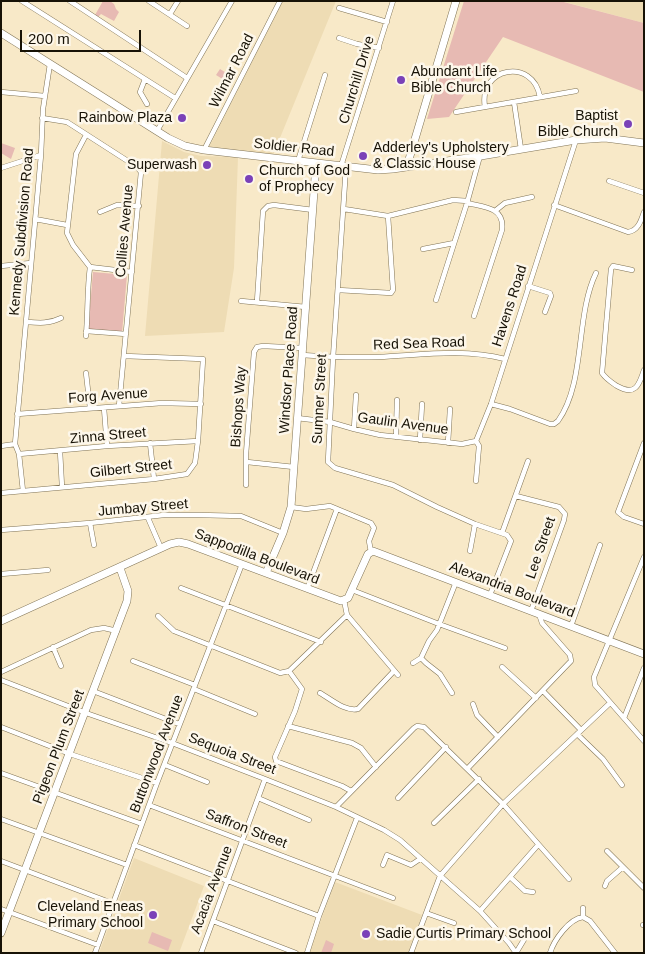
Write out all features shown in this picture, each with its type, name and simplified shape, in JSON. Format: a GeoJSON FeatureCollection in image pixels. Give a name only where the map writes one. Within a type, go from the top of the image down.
{"type":"FeatureCollection","features":[{"type":"Feature","properties":{"kind":"street"},"geometry":{"type":"LineString","coordinates":[[22,1],[175,98]]}},
{"type":"Feature","properties":{"kind":"street"},"geometry":{"type":"LineString","coordinates":[[70,1],[187,78]]}},
{"type":"Feature","properties":{"kind":"street"},"geometry":{"type":"LineString","coordinates":[[149,1],[187,26]]}},
{"type":"Feature","properties":{"kind":"street"},"geometry":{"type":"LineString","coordinates":[[170,14],[178,1]]}},
{"type":"Feature","properties":{"kind":"street"},"geometry":{"type":"LineString","coordinates":[[157,131],[232,1]]}},
{"type":"Feature","properties":{"kind":"street","name":"Wilmar Road"},"geometry":{"type":"LineString","coordinates":[[204,150],[280,1]]}},
{"type":"Feature","properties":{"kind":"street","name":"Churchill Drive"},"geometry":{"type":"LineString","coordinates":[[344,166],[393,1]]}},
{"type":"Feature","properties":{"kind":"street"},"geometry":{"type":"LineString","coordinates":[[407,166],[456,1]]}},
{"type":"Feature","properties":{"kind":"street"},"geometry":{"type":"LineString","coordinates":[[339,8],[387,22]]}},
{"type":"Feature","properties":{"kind":"street","name":"Soldier Road"},"geometry":{"type":"LineString","coordinates":[[1,33],[168,138],[185,146],[204,150],[378,170],[576,140],[605,138],[644,143]]}},
{"type":"Feature","properties":{"kind":"street"},"geometry":{"type":"LineString","coordinates":[[339,38],[379,48]]}},
{"type":"Feature","properties":{"kind":"street","name":"Kennedy Subdivision Road"},"geometry":{"type":"LineString","coordinates":[[23,491],[19,454],[15,444],[41,155],[42,118],[46,78],[50,64]]}},
{"type":"Feature","properties":{"kind":"street"},"geometry":{"type":"LineString","coordinates":[[485,107],[484,96],[488,84],[496,76],[507,72],[519,72],[530,77],[537,86],[540,98]]}},
{"type":"Feature","properties":{"kind":"street"},"geometry":{"type":"LineString","coordinates":[[298,161],[325,76]]}},
{"type":"Feature","properties":{"kind":"street"},"geometry":{"type":"LineString","coordinates":[[145,79],[140,89],[147,104]]}},
{"type":"Feature","properties":{"kind":"street"},"geometry":{"type":"LineString","coordinates":[[456,112],[576,91]]}},
{"type":"Feature","properties":{"kind":"street"},"geometry":{"type":"LineString","coordinates":[[1,92],[45,96]]}},
{"type":"Feature","properties":{"kind":"street"},"geometry":{"type":"LineString","coordinates":[[514,102],[522,149]]}},
{"type":"Feature","properties":{"kind":"street","name":"Collies Avenue"},"geometry":{"type":"LineString","coordinates":[[42,118],[66,122],[140,170],[139,206],[119,406]]}},
{"type":"Feature","properties":{"kind":"street"},"geometry":{"type":"LineString","coordinates":[[86,135],[76,154],[67,225],[67,233],[71,241],[90,267],[86,298],[88,304],[86,334],[126,334]]}},
{"type":"Feature","properties":{"kind":"street","name":"Havens Road"},"geometry":{"type":"LineString","coordinates":[[476,480],[478,446],[476,441],[491,404],[576,140]]}},
{"type":"Feature","properties":{"kind":"street"},"geometry":{"type":"LineString","coordinates":[[1,168],[41,155]]}},
{"type":"Feature","properties":{"kind":"street"},"geometry":{"type":"LineString","coordinates":[[436,300],[480,156]]}},
{"type":"Feature","properties":{"kind":"street","name":"Windsor Place Road"},"geometry":{"type":"LineString","coordinates":[[266,574],[283,533],[291,507],[316,164]]}},
{"type":"Feature","properties":{"kind":"street","name":"Sumner Street"},"geometry":{"type":"LineString","coordinates":[[344,166],[344,209],[328,459],[332,467],[394,485],[437,508],[502,533]]}},
{"type":"Feature","properties":{"kind":"street"},"geometry":{"type":"LineString","coordinates":[[609,181],[644,193]]}},
{"type":"Feature","properties":{"kind":"street"},"geometry":{"type":"LineString","coordinates":[[495,211],[505,203],[532,197]]}},
{"type":"Feature","properties":{"kind":"street"},"geometry":{"type":"LineString","coordinates":[[344,209],[388,216],[453,200],[467,202],[495,211],[501,218],[502,230],[474,316]]}},
{"type":"Feature","properties":{"kind":"street"},"geometry":{"type":"LineString","coordinates":[[100,212],[117,205],[139,206]]}},
{"type":"Feature","properties":{"kind":"street"},"geometry":{"type":"LineString","coordinates":[[257,302],[263,211],[268,206],[274,205],[313,210]]}},
{"type":"Feature","properties":{"kind":"street"},"geometry":{"type":"LineString","coordinates":[[554,206],[628,232],[632,232],[637,227],[644,212]]}},
{"type":"Feature","properties":{"kind":"street"},"geometry":{"type":"LineString","coordinates":[[338,290],[391,293],[393,290],[388,216]]}},
{"type":"Feature","properties":{"kind":"street"},"geometry":{"type":"LineString","coordinates":[[35,219],[67,225]]}},
{"type":"Feature","properties":{"kind":"street"},"geometry":{"type":"LineString","coordinates":[[423,250],[454,243]]}},
{"type":"Feature","properties":{"kind":"street"},"geometry":{"type":"LineString","coordinates":[[1,266],[31,264]]}},
{"type":"Feature","properties":{"kind":"street"},"geometry":{"type":"LineString","coordinates":[[632,270],[617,266],[613,266],[611,269],[602,373],[616,386],[626,391],[635,388],[644,370]]}},
{"type":"Feature","properties":{"kind":"street"},"geometry":{"type":"LineString","coordinates":[[90,267],[132,272]]}},
{"type":"Feature","properties":{"kind":"street"},"geometry":{"type":"LineString","coordinates":[[491,404],[550,424],[558,422],[572,393],[589,296],[596,273]]}},
{"type":"Feature","properties":{"kind":"street"},"geometry":{"type":"LineString","coordinates":[[528,286],[550,293],[551,296],[545,312]]}},
{"type":"Feature","properties":{"kind":"street"},"geometry":{"type":"LineString","coordinates":[[241,301],[306,307]]}},
{"type":"Feature","properties":{"kind":"street"},"geometry":{"type":"LineString","coordinates":[[26,322],[54,322],[61,318]]}},
{"type":"Feature","properties":{"kind":"street","name":"Bishops Way"},"geometry":{"type":"LineString","coordinates":[[246,485],[254,352],[258,347],[263,346],[302,352]]}},
{"type":"Feature","properties":{"kind":"street","name":"Red Sea Road"},"geometry":{"type":"LineString","coordinates":[[302,352],[333,358],[464,352],[504,359]]}},
{"type":"Feature","properties":{"kind":"street","name":"Gilbert Street"},"geometry":{"type":"LineString","coordinates":[[1,493],[154,479],[187,474],[195,463],[203,359],[124,356]]}},
{"type":"Feature","properties":{"kind":"street"},"geometry":{"type":"LineString","coordinates":[[86,373],[90,408]]}},
{"type":"Feature","properties":{"kind":"street"},"geometry":{"type":"LineString","coordinates":[[354,430],[356,395]]}},
{"type":"Feature","properties":{"kind":"street"},"geometry":{"type":"LineString","coordinates":[[396,437],[397,400]]}},
{"type":"Feature","properties":{"kind":"street","name":"Forg Avenue"},"geometry":{"type":"LineString","coordinates":[[17,414],[162,403],[201,404]]}},
{"type":"Feature","properties":{"kind":"street"},"geometry":{"type":"LineString","coordinates":[[420,440],[422,404]]}},
{"type":"Feature","properties":{"kind":"street"},"geometry":{"type":"LineString","coordinates":[[104,408],[107,446]]}},
{"type":"Feature","properties":{"kind":"street"},"geometry":{"type":"LineString","coordinates":[[448,442],[450,409]]}},
{"type":"Feature","properties":{"kind":"street","name":"Gaulin Avenue"},"geometry":{"type":"LineString","coordinates":[[298,418],[330,422],[354,430],[396,437],[462,444],[476,441]]}},
{"type":"Feature","properties":{"kind":"street","name":"Zinna Street"},"geometry":{"type":"LineString","coordinates":[[19,454],[107,446],[198,441]]}},
{"type":"Feature","properties":{"kind":"street"},"geometry":{"type":"LineString","coordinates":[[644,443],[618,512],[624,517],[644,524]]}},
{"type":"Feature","properties":{"kind":"street"},"geometry":{"type":"LineString","coordinates":[[1,446],[15,444]]}},
{"type":"Feature","properties":{"kind":"street"},"geometry":{"type":"LineString","coordinates":[[150,444],[154,479]]}},
{"type":"Feature","properties":{"kind":"street"},"geometry":{"type":"LineString","coordinates":[[60,451],[62,487]]}},
{"type":"Feature","properties":{"kind":"street"},"geometry":{"type":"LineString","coordinates":[[490,595],[510,541],[507,535],[502,533],[528,461]]}},
{"type":"Feature","properties":{"kind":"street"},"geometry":{"type":"LineString","coordinates":[[247,462],[294,467]]}},
{"type":"Feature","properties":{"kind":"street","name":"Lee Street"},"geometry":{"type":"LineString","coordinates":[[516,496],[554,505],[559,507],[565,514],[531,611]]}},
{"type":"Feature","properties":{"kind":"street"},"geometry":{"type":"LineString","coordinates":[[291,507],[306,509],[330,506],[373,525],[374,528],[369,541],[371,552],[352,590],[344,600],[347,615],[396,673],[358,709],[352,711],[320,692]]}},
{"type":"Feature","properties":{"kind":"street"},"geometry":{"type":"LineString","coordinates":[[307,589],[337,508]]}},
{"type":"Feature","properties":{"kind":"street","name":"Jumbay Street"},"geometry":{"type":"LineString","coordinates":[[1,530],[148,518],[164,515],[241,516],[283,533]]}},
{"type":"Feature","properties":{"kind":"street"},"geometry":{"type":"LineString","coordinates":[[148,518],[161,548]]}},
{"type":"Feature","properties":{"kind":"street"},"geometry":{"type":"LineString","coordinates":[[90,523],[94,545]]}},
{"type":"Feature","properties":{"kind":"street"},"geometry":{"type":"LineString","coordinates":[[470,551],[475,524]]}},
{"type":"Feature","properties":{"kind":"street","name":"Sappodilla Boulevard"},"geometry":{"type":"LineString","coordinates":[[1,621],[161,548],[179,542],[337,600],[344,600]]}},
{"type":"Feature","properties":{"kind":"street"},"geometry":{"type":"LineString","coordinates":[[571,626],[600,546]]}},
{"type":"Feature","properties":{"kind":"street","name":"Alexandria Boulevard"},"geometry":{"type":"LineString","coordinates":[[371,552],[381,553],[644,654]]}},
{"type":"Feature","properties":{"kind":"street"},"geometry":{"type":"LineString","coordinates":[[644,556],[594,677],[594,685],[644,741]]}},
{"type":"Feature","properties":{"kind":"street","name":"Buttonwood Avenue"},"geometry":{"type":"LineString","coordinates":[[95,953],[172,742],[242,564]]}},
{"type":"Feature","properties":{"kind":"street","name":"Pigeon Plum Street"},"geometry":{"type":"LineString","coordinates":[[1,933],[117,631],[128,596],[120,568]]}},
{"type":"Feature","properties":{"kind":"street"},"geometry":{"type":"LineString","coordinates":[[1,574],[48,570]]}},
{"type":"Feature","properties":{"kind":"street"},"geometry":{"type":"LineString","coordinates":[[412,662],[421,658],[439,624],[456,582]]}},
{"type":"Feature","properties":{"kind":"street"},"geometry":{"type":"LineString","coordinates":[[181,588],[320,642]]}},
{"type":"Feature","properties":{"kind":"street"},"geometry":{"type":"LineString","coordinates":[[352,590],[505,648]]}},
{"type":"Feature","properties":{"kind":"street"},"geometry":{"type":"LineString","coordinates":[[468,768],[570,663],[570,655],[542,623],[539,614]]}},
{"type":"Feature","properties":{"kind":"street"},"geometry":{"type":"LineString","coordinates":[[158,616],[174,632],[280,673],[289,671],[347,615]]}},
{"type":"Feature","properties":{"kind":"street"},"geometry":{"type":"LineString","coordinates":[[1,672],[91,630],[104,628],[117,631]]}},
{"type":"Feature","properties":{"kind":"street"},"geometry":{"type":"LineString","coordinates":[[52,648],[61,666]]}},
{"type":"Feature","properties":{"kind":"street"},"geometry":{"type":"LineString","coordinates":[[421,658],[440,674],[452,694]]}},
{"type":"Feature","properties":{"kind":"street"},"geometry":{"type":"LineString","coordinates":[[133,661],[255,714]]}},
{"type":"Feature","properties":{"kind":"street"},"geometry":{"type":"LineString","coordinates":[[502,667],[536,698]]}},
{"type":"Feature","properties":{"kind":"street"},"geometry":{"type":"LineString","coordinates":[[624,718],[644,668]]}},
{"type":"Feature","properties":{"kind":"street"},"geometry":{"type":"LineString","coordinates":[[289,671],[302,689],[275,757],[276,761],[351,791]]}},
{"type":"Feature","properties":{"kind":"street","name":"Sequoia Street"},"geometry":{"type":"LineString","coordinates":[[1,680],[172,742],[336,808],[384,830],[400,840],[480,911],[510,943],[516,953]]}},
{"type":"Feature","properties":{"kind":"street"},"geometry":{"type":"LineString","coordinates":[[93,691],[179,724]]}},
{"type":"Feature","properties":{"kind":"street"},"geometry":{"type":"LineString","coordinates":[[543,691],[603,759],[622,785]]}},
{"type":"Feature","properties":{"kind":"street"},"geometry":{"type":"LineString","coordinates":[[411,953],[440,876],[503,804],[610,703]]}},
{"type":"Feature","properties":{"kind":"street"},"geometry":{"type":"LineString","coordinates":[[473,704],[477,715],[498,737]]}},
{"type":"Feature","properties":{"kind":"street"},"geometry":{"type":"LineString","coordinates":[[288,726],[352,743],[361,748],[376,767]]}},
{"type":"Feature","properties":{"kind":"street"},"geometry":{"type":"LineString","coordinates":[[336,808],[417,726],[424,727],[503,804],[569,879]]}},
{"type":"Feature","properties":{"kind":"street"},"geometry":{"type":"LineString","coordinates":[[1,727],[70,754],[157,783]]}},
{"type":"Feature","properties":{"kind":"street"},"geometry":{"type":"LineString","coordinates":[[398,798],[446,747]]}},
{"type":"Feature","properties":{"kind":"street"},"geometry":{"type":"LineString","coordinates":[[165,765],[207,782]]}},
{"type":"Feature","properties":{"kind":"street"},"geometry":{"type":"LineString","coordinates":[[1,772],[142,824]]}},
{"type":"Feature","properties":{"kind":"street","name":"Acacia Avenue"},"geometry":{"type":"LineString","coordinates":[[201,953],[265,779]]}},
{"type":"Feature","properties":{"kind":"street"},"geometry":{"type":"LineString","coordinates":[[434,823],[479,779]]}},
{"type":"Feature","properties":{"kind":"street"},"geometry":{"type":"LineString","coordinates":[[258,798],[310,820]]}},
{"type":"Feature","properties":{"kind":"street","name":"Saffron Street"},"geometry":{"type":"LineString","coordinates":[[149,805],[394,898]]}},
{"type":"Feature","properties":{"kind":"street"},"geometry":{"type":"LineString","coordinates":[[307,953],[334,875],[357,818]]}},
{"type":"Feature","properties":{"kind":"street"},"geometry":{"type":"LineString","coordinates":[[1,819],[127,865]]}},
{"type":"Feature","properties":{"kind":"street"},"geometry":{"type":"LineString","coordinates":[[134,845],[319,916]]}},
{"type":"Feature","properties":{"kind":"street"},"geometry":{"type":"LineString","coordinates":[[480,911],[538,845]]}},
{"type":"Feature","properties":{"kind":"street"},"geometry":{"type":"LineString","coordinates":[[607,851],[644,888]]}},
{"type":"Feature","properties":{"kind":"street"},"geometry":{"type":"LineString","coordinates":[[383,865],[387,855],[411,865],[420,859]]}},
{"type":"Feature","properties":{"kind":"street"},"geometry":{"type":"LineString","coordinates":[[1,861],[112,904]]}},
{"type":"Feature","properties":{"kind":"street"},"geometry":{"type":"LineString","coordinates":[[605,886],[607,881],[623,867]]}},
{"type":"Feature","properties":{"kind":"street"},"geometry":{"type":"LineString","coordinates":[[510,876],[524,891],[532,892]]}},
{"type":"Feature","properties":{"kind":"street"},"geometry":{"type":"LineString","coordinates":[[583,917],[584,908]]}},
{"type":"Feature","properties":{"kind":"street"},"geometry":{"type":"LineString","coordinates":[[1,909],[98,945]]}},
{"type":"Feature","properties":{"kind":"street"},"geometry":{"type":"LineString","coordinates":[[426,913],[454,923]]}},
{"type":"Feature","properties":{"kind":"street"},"geometry":{"type":"LineString","coordinates":[[550,953],[555,942],[567,928],[577,918],[583,917],[590,921],[615,953]]}},
{"type":"Feature","properties":{"kind":"street"},"geometry":{"type":"LineString","coordinates":[[213,921],[296,953]]}},
{"type":"Feature","properties":{"kind":"street"},"geometry":{"type":"LineString","coordinates":[[516,953],[528,933]]}},
{"type":"Feature","properties":{"kind":"shaded area"},"geometry":{"type":"Polygon","coordinates":[[[103,1],[110,1],[119,12],[114,21],[101,14],[98,17],[95,15],[103,1]]]}},
{"type":"Feature","properties":{"kind":"shaded area"},"geometry":{"type":"Polygon","coordinates":[[[283,1],[336,1],[273,155],[209,147],[283,1]]]}},
{"type":"Feature","properties":{"kind":"shaded area"},"geometry":{"type":"Polygon","coordinates":[[[464,1],[560,1],[644,23],[644,92],[503,37],[449,117],[427,119],[464,1]]]}},
{"type":"Feature","properties":{"kind":"shaded area"},"geometry":{"type":"Polygon","coordinates":[[[561,1],[644,1],[644,23],[561,1]]]}},
{"type":"Feature","properties":{"kind":"shaded area"},"geometry":{"type":"Polygon","coordinates":[[[220,69],[233,77],[229,83],[216,75],[220,69]]]}},
{"type":"Feature","properties":{"kind":"shaded area"},"geometry":{"type":"Polygon","coordinates":[[[162,141],[184,152],[201,156],[238,157],[234,268],[224,332],[145,336],[162,141]]]}},
{"type":"Feature","properties":{"kind":"shaded area"},"geometry":{"type":"Polygon","coordinates":[[[1,143],[15,148],[11,159],[1,153],[1,143]]]}},
{"type":"Feature","properties":{"kind":"shaded area"},"geometry":{"type":"Polygon","coordinates":[[[93,272],[127,275],[122,333],[88,330],[93,272]]]}},
{"type":"Feature","properties":{"kind":"shaded area","name":"Cleveland Eneas Primary School"},"geometry":{"type":"Polygon","coordinates":[[[134,858],[204,886],[179,953],[99,953],[134,858]]]}},
{"type":"Feature","properties":{"kind":"shaded area","name":"Sadie Curtis Primary School"},"geometry":{"type":"Polygon","coordinates":[[[335,882],[422,915],[408,953],[309,953],[335,882]]]}},
{"type":"Feature","properties":{"kind":"shaded area"},"geometry":{"type":"Polygon","coordinates":[[[152,932],[172,940],[168,951],[148,943],[152,932]]]}},
{"type":"Feature","properties":{"kind":"shaded area"},"geometry":{"type":"Polygon","coordinates":[[[326,940],[334,944],[331,953],[321,953],[326,940]]]}},
{"type":"Feature","properties":{"kind":"place","name":"Abundant Life Bible Church"},"geometry":{"type":"Point","coordinates":[401,80]}},
{"type":"Feature","properties":{"kind":"place","name":"Rainbow Plaza"},"geometry":{"type":"Point","coordinates":[182,118]}},
{"type":"Feature","properties":{"kind":"place","name":"Baptist Bible Church"},"geometry":{"type":"Point","coordinates":[628,124]}},
{"type":"Feature","properties":{"kind":"place","name":"Adderley's Upholstery & Classic House"},"geometry":{"type":"Point","coordinates":[363,156]}},
{"type":"Feature","properties":{"kind":"place","name":"Superwash"},"geometry":{"type":"Point","coordinates":[207,165]}},
{"type":"Feature","properties":{"kind":"place","name":"Church of God of Prophecy"},"geometry":{"type":"Point","coordinates":[249,179]}},
{"type":"Feature","properties":{"kind":"place","name":"Cleveland Eneas Primary School"},"geometry":{"type":"Point","coordinates":[153,915]}},
{"type":"Feature","properties":{"kind":"place","name":"Sadie Curtis Primary School"},"geometry":{"type":"Point","coordinates":[366,934]}}]}
